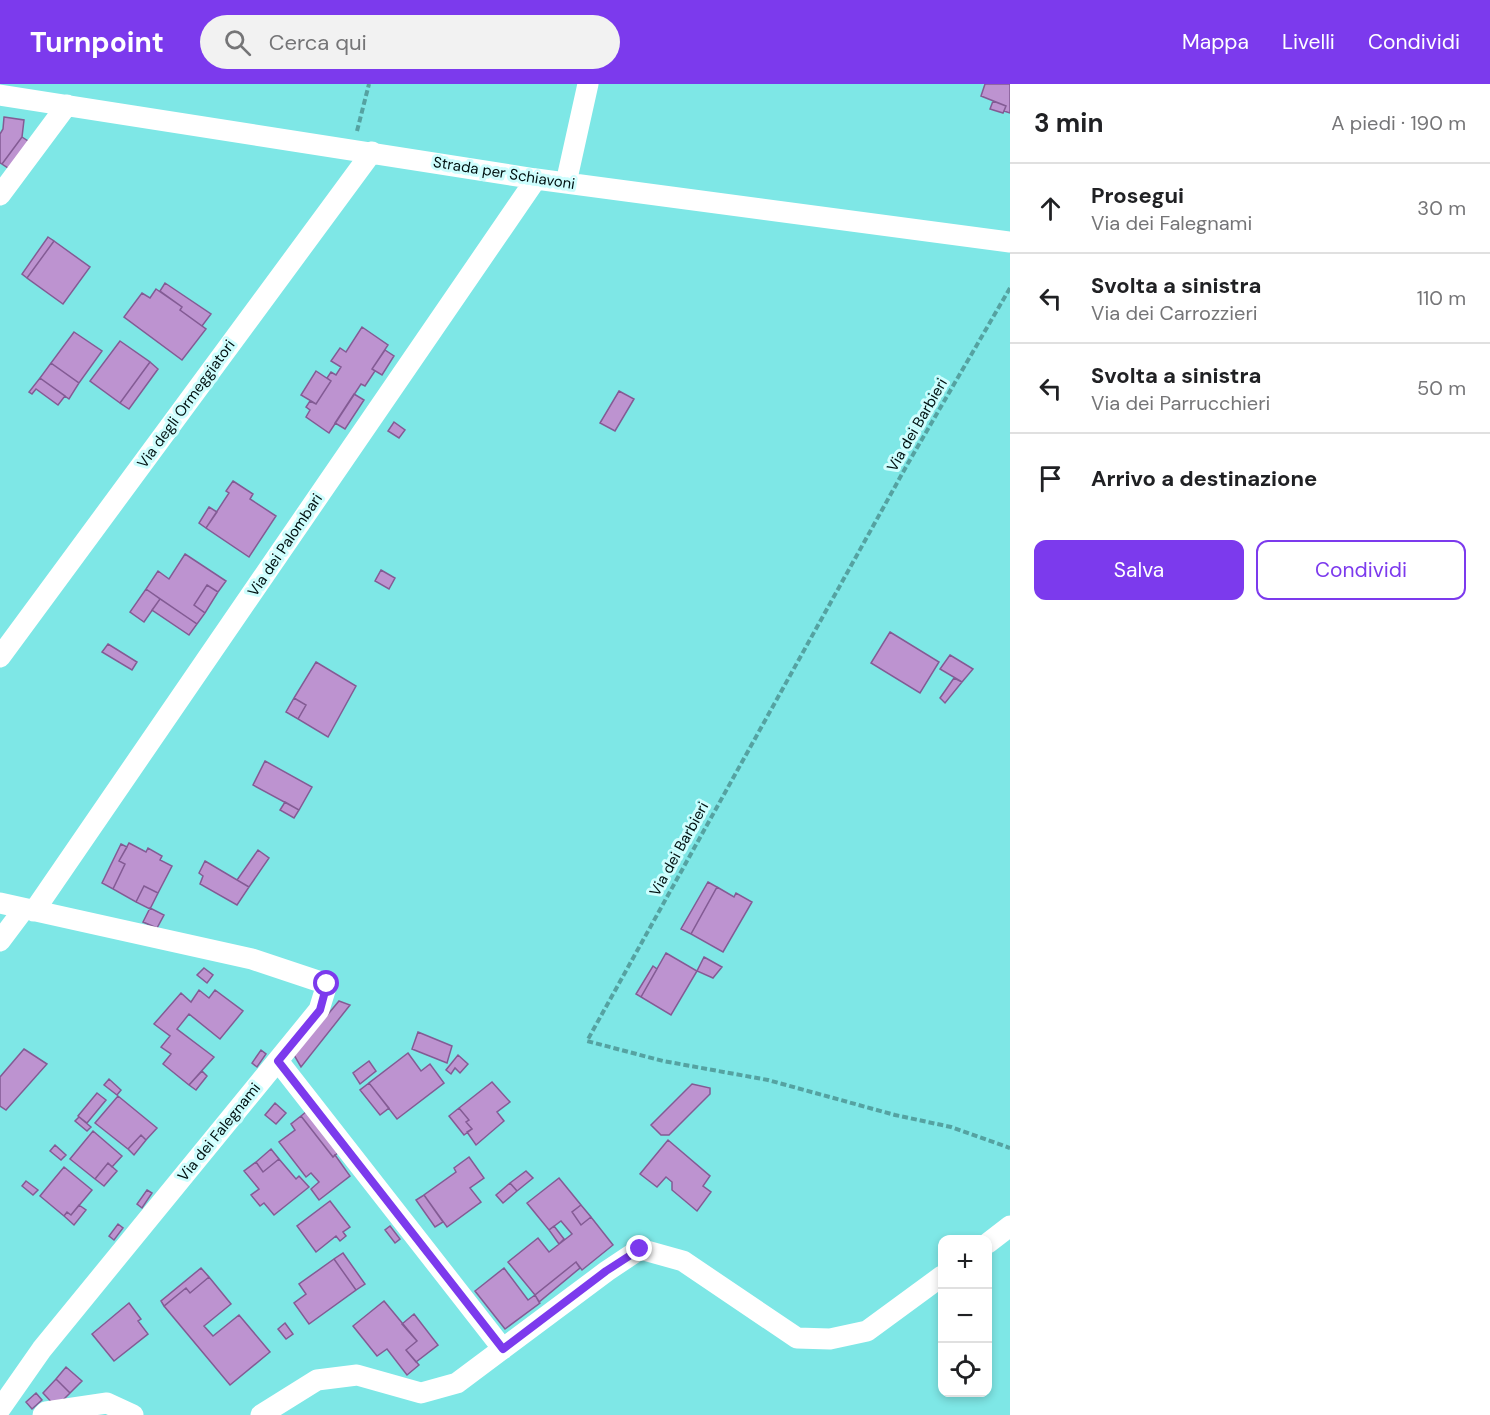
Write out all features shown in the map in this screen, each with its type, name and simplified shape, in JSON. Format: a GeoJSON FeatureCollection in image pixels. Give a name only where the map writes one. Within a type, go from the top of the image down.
{"type":"FeatureCollection","features":[{"type":"Feature","properties":{"kind":"street"},"geometry":{"type":"LineString","coordinates":[[566,183],[588,84]]}},
{"type":"Feature","properties":{"kind":"street","name":"Strada per Schiavoni"},"geometry":{"type":"LineString","coordinates":[[0,95],[536,179],[1010,242]]}},
{"type":"Feature","properties":{"kind":"street"},"geometry":{"type":"LineString","coordinates":[[0,195],[66,105]]}},
{"type":"Feature","properties":{"kind":"street","name":"Via degli Ormeggiatori"},"geometry":{"type":"LineString","coordinates":[[0,657],[362,150]]}},
{"type":"Feature","properties":{"kind":"street","name":"Via dei Palombari"},"geometry":{"type":"LineString","coordinates":[[0,940],[29,910],[536,179]]}},
{"type":"Feature","properties":{"kind":"street"},"geometry":{"type":"LineString","coordinates":[[0,903],[29,910]]}},
{"type":"Feature","properties":{"kind":"street","name":"Via dei Falegnami"},"geometry":{"type":"LineString","coordinates":[[0,1409],[42,1348],[320,1010],[327,984],[252,959],[29,910]]}},
{"type":"Feature","properties":{"kind":"street"},"geometry":{"type":"LineString","coordinates":[[278,1061],[503,1349]]}},
{"type":"Feature","properties":{"kind":"street"},"geometry":{"type":"LineString","coordinates":[[992,1239],[1010,1226]]}},
{"type":"Feature","properties":{"kind":"street"},"geometry":{"type":"LineString","coordinates":[[261,1415],[316,1380],[357,1375],[421,1393],[457,1383],[606,1271],[640,1249],[684,1261],[797,1338],[830,1339],[867,1331],[938,1279]]}},
{"type":"Feature","properties":{"kind":"street"},"geometry":{"type":"LineString","coordinates":[[43,1415],[46,1412],[107,1403],[133,1415]]}},
{"type":"Feature","properties":{"kind":"path"},"geometry":{"type":"LineString","coordinates":[[362,150],[369,84]]}},
{"type":"Feature","properties":{"kind":"path","name":"Via dei Barbieri"},"geometry":{"type":"LineString","coordinates":[[1010,288],[907,465],[586,1041],[663,1062],[768,1080],[895,1115],[951,1127],[1010,1148]]}},
{"type":"Feature","properties":{"kind":"building"},"geometry":{"type":"Polygon","coordinates":[[[985,84],[1010,84],[1010,113],[1004,111],[1006,106],[981,96],[985,84]]]}},
{"type":"Feature","properties":{"kind":"building"},"geometry":{"type":"Polygon","coordinates":[[[993,101],[1006,106],[1003,113],[990,109],[993,101]]]}},
{"type":"Feature","properties":{"kind":"building"},"geometry":{"type":"Polygon","coordinates":[[[4,117],[24,120],[22,137],[2,164],[0,163],[0,134],[4,117]]]}},
{"type":"Feature","properties":{"kind":"building"},"geometry":{"type":"Polygon","coordinates":[[[22,137],[31,143],[11,170],[2,164],[22,137]]]}},
{"type":"Feature","properties":{"kind":"building"},"geometry":{"type":"Polygon","coordinates":[[[48,237],[54,241],[27,278],[22,274],[48,237]]]}},
{"type":"Feature","properties":{"kind":"building"},"geometry":{"type":"Polygon","coordinates":[[[54,241],[90,267],[63,304],[27,278],[54,241]]]}},
{"type":"Feature","properties":{"kind":"building"},"geometry":{"type":"Polygon","coordinates":[[[165,283],[211,314],[202,326],[160,291],[165,283]]]}},
{"type":"Feature","properties":{"kind":"building"},"geometry":{"type":"Polygon","coordinates":[[[156,289],[182,307],[180,310],[206,329],[182,360],[124,317],[142,293],[150,298],[156,289]]]}},
{"type":"Feature","properties":{"kind":"building"},"geometry":{"type":"Polygon","coordinates":[[[362,327],[388,345],[372,369],[375,371],[365,386],[361,384],[329,433],[306,417],[310,410],[306,407],[310,401],[316,404],[331,381],[327,378],[331,372],[336,375],[341,367],[331,361],[340,348],[346,352],[362,327]]]}},
{"type":"Feature","properties":{"kind":"building"},"geometry":{"type":"Polygon","coordinates":[[[74,332],[102,351],[79,383],[51,363],[74,332]]]}},
{"type":"Feature","properties":{"kind":"building"},"geometry":{"type":"Polygon","coordinates":[[[120,341],[150,362],[120,403],[90,381],[120,341]]]}},
{"type":"Feature","properties":{"kind":"building"},"geometry":{"type":"Polygon","coordinates":[[[385,350],[394,356],[382,375],[372,369],[385,350]]]}},
{"type":"Feature","properties":{"kind":"building"},"geometry":{"type":"Polygon","coordinates":[[[150,362],[158,369],[129,409],[120,403],[150,362]]]}},
{"type":"Feature","properties":{"kind":"building"},"geometry":{"type":"Polygon","coordinates":[[[51,363],[79,383],[69,399],[40,378],[51,363]]]}},
{"type":"Feature","properties":{"kind":"building"},"geometry":{"type":"Polygon","coordinates":[[[316,371],[331,381],[316,404],[301,395],[316,371]]]}},
{"type":"Feature","properties":{"kind":"building"},"geometry":{"type":"Polygon","coordinates":[[[40,378],[65,396],[58,405],[36,389],[32,394],[29,392],[40,378]]]}},
{"type":"Feature","properties":{"kind":"building"},"geometry":{"type":"Polygon","coordinates":[[[619,391],[634,399],[615,431],[600,423],[619,391]]]}},
{"type":"Feature","properties":{"kind":"building"},"geometry":{"type":"Polygon","coordinates":[[[354,394],[364,400],[345,429],[335,423],[354,394]]]}},
{"type":"Feature","properties":{"kind":"building"},"geometry":{"type":"Polygon","coordinates":[[[394,422],[405,430],[399,438],[388,431],[394,422]]]}},
{"type":"Feature","properties":{"kind":"building"},"geometry":{"type":"Polygon","coordinates":[[[233,481],[253,494],[250,499],[276,516],[249,557],[206,528],[229,493],[226,491],[233,481]]]}},
{"type":"Feature","properties":{"kind":"building"},"geometry":{"type":"Polygon","coordinates":[[[209,507],[217,512],[206,528],[199,523],[209,507]]]}},
{"type":"Feature","properties":{"kind":"building"},"geometry":{"type":"Polygon","coordinates":[[[185,554],[226,581],[218,592],[207,585],[194,605],[205,613],[197,624],[146,589],[158,571],[169,579],[185,554]]]}},
{"type":"Feature","properties":{"kind":"building"},"geometry":{"type":"Polygon","coordinates":[[[381,570],[395,578],[389,589],[375,581],[381,570]]]}},
{"type":"Feature","properties":{"kind":"building"},"geometry":{"type":"Polygon","coordinates":[[[207,585],[218,592],[205,613],[194,605],[207,585]]]}},
{"type":"Feature","properties":{"kind":"building"},"geometry":{"type":"Polygon","coordinates":[[[146,589],[160,599],[144,622],[130,612],[146,589]]]}},
{"type":"Feature","properties":{"kind":"building"},"geometry":{"type":"Polygon","coordinates":[[[160,599],[197,624],[189,635],[152,610],[160,599]]]}},
{"type":"Feature","properties":{"kind":"building"},"geometry":{"type":"Polygon","coordinates":[[[890,632],[939,662],[920,693],[871,663],[890,632]]]}},
{"type":"Feature","properties":{"kind":"building"},"geometry":{"type":"Polygon","coordinates":[[[108,644],[137,662],[132,670],[102,652],[108,644]]]}},
{"type":"Feature","properties":{"kind":"building"},"geometry":{"type":"Polygon","coordinates":[[[950,655],[973,669],[962,682],[940,669],[950,655]]]}},
{"type":"Feature","properties":{"kind":"building"},"geometry":{"type":"Polygon","coordinates":[[[316,662],[356,686],[328,737],[298,719],[306,705],[294,698],[316,662]]]}},
{"type":"Feature","properties":{"kind":"building"},"geometry":{"type":"Polygon","coordinates":[[[954,678],[962,682],[945,703],[940,698],[954,678]]]}},
{"type":"Feature","properties":{"kind":"building"},"geometry":{"type":"Polygon","coordinates":[[[294,698],[306,705],[298,719],[286,712],[294,698]]]}},
{"type":"Feature","properties":{"kind":"building"},"geometry":{"type":"Polygon","coordinates":[[[265,761],[312,787],[299,810],[253,785],[265,761]]]}},
{"type":"Feature","properties":{"kind":"building"},"geometry":{"type":"Polygon","coordinates":[[[285,802],[299,810],[294,818],[280,810],[285,802]]]}},
{"type":"Feature","properties":{"kind":"building"},"geometry":{"type":"Polygon","coordinates":[[[129,843],[146,852],[148,848],[162,856],[160,860],[172,866],[158,893],[144,886],[136,902],[113,889],[125,864],[119,861],[129,843]]]}},
{"type":"Feature","properties":{"kind":"building"},"geometry":{"type":"Polygon","coordinates":[[[121,844],[127,847],[119,861],[125,864],[113,889],[102,883],[121,844]]]}},
{"type":"Feature","properties":{"kind":"building"},"geometry":{"type":"Polygon","coordinates":[[[258,850],[269,858],[249,887],[237,880],[258,850]]]}},
{"type":"Feature","properties":{"kind":"building"},"geometry":{"type":"Polygon","coordinates":[[[205,861],[249,887],[237,905],[200,884],[203,876],[199,873],[205,861]]]}},
{"type":"Feature","properties":{"kind":"building"},"geometry":{"type":"Polygon","coordinates":[[[708,882],[717,887],[691,934],[681,929],[708,882]]]}},
{"type":"Feature","properties":{"kind":"building"},"geometry":{"type":"Polygon","coordinates":[[[144,886],[158,893],[150,909],[136,902],[144,886]]]}},
{"type":"Feature","properties":{"kind":"building"},"geometry":{"type":"Polygon","coordinates":[[[717,887],[734,897],[736,893],[752,902],[723,952],[691,934],[717,887]]]}},
{"type":"Feature","properties":{"kind":"building"},"geometry":{"type":"Polygon","coordinates":[[[150,908],[164,915],[157,928],[143,922],[150,908]]]}},
{"type":"Feature","properties":{"kind":"building"},"geometry":{"type":"Polygon","coordinates":[[[666,953],[697,971],[671,1015],[641,997],[666,953]]]}},
{"type":"Feature","properties":{"kind":"building"},"geometry":{"type":"Polygon","coordinates":[[[704,957],[722,967],[713,978],[697,971],[704,957]]]}},
{"type":"Feature","properties":{"kind":"building"},"geometry":{"type":"Polygon","coordinates":[[[653,966],[657,969],[641,997],[636,994],[653,966]]]}},
{"type":"Feature","properties":{"kind":"building"},"geometry":{"type":"Polygon","coordinates":[[[204,968],[213,975],[207,983],[197,975],[204,968]]]}},
{"type":"Feature","properties":{"kind":"building"},"geometry":{"type":"Polygon","coordinates":[[[199,990],[209,998],[215,990],[243,1011],[220,1039],[189,1014],[177,1029],[214,1057],[189,1085],[163,1064],[171,1054],[161,1047],[170,1036],[154,1024],[181,993],[191,1002],[199,990]]]}},
{"type":"Feature","properties":{"kind":"building"},"geometry":{"type":"Polygon","coordinates":[[[339,1001],[350,1005],[301,1067],[294,1055],[339,1001]]]}},
{"type":"Feature","properties":{"kind":"building"},"geometry":{"type":"Polygon","coordinates":[[[418,1032],[452,1046],[447,1063],[412,1049],[418,1032]]]}},
{"type":"Feature","properties":{"kind":"building"},"geometry":{"type":"Polygon","coordinates":[[[24,1049],[47,1064],[6,1110],[0,1106],[0,1077],[24,1049]]]}},
{"type":"Feature","properties":{"kind":"building"},"geometry":{"type":"Polygon","coordinates":[[[261,1050],[266,1054],[257,1067],[252,1063],[261,1050]]]}},
{"type":"Feature","properties":{"kind":"building"},"geometry":{"type":"Polygon","coordinates":[[[408,1053],[421,1071],[430,1064],[444,1083],[397,1119],[369,1083],[408,1053]]]}},
{"type":"Feature","properties":{"kind":"building"},"geometry":{"type":"Polygon","coordinates":[[[458,1055],[468,1064],[460,1073],[455,1068],[451,1074],[446,1070],[458,1055]]]}},
{"type":"Feature","properties":{"kind":"building"},"geometry":{"type":"Polygon","coordinates":[[[369,1061],[376,1071],[360,1084],[353,1073],[369,1061]]]}},
{"type":"Feature","properties":{"kind":"building"},"geometry":{"type":"Polygon","coordinates":[[[202,1071],[207,1076],[196,1090],[189,1085],[202,1071]]]}},
{"type":"Feature","properties":{"kind":"building"},"geometry":{"type":"Polygon","coordinates":[[[109,1079],[121,1090],[117,1095],[104,1085],[109,1079]]]}},
{"type":"Feature","properties":{"kind":"building"},"geometry":{"type":"Polygon","coordinates":[[[492,1082],[510,1102],[497,1112],[504,1121],[476,1145],[467,1132],[472,1129],[466,1122],[469,1120],[459,1108],[492,1082]]]}},
{"type":"Feature","properties":{"kind":"building"},"geometry":{"type":"Polygon","coordinates":[[[369,1083],[389,1108],[380,1115],[360,1090],[369,1083]]]}},
{"type":"Feature","properties":{"kind":"building"},"geometry":{"type":"Polygon","coordinates":[[[692,1084],[710,1088],[710,1094],[669,1135],[661,1135],[651,1125],[692,1084]]]}},
{"type":"Feature","properties":{"kind":"building"},"geometry":{"type":"Polygon","coordinates":[[[97,1093],[106,1100],[87,1123],[78,1116],[97,1093]]]}},
{"type":"Feature","properties":{"kind":"building"},"geometry":{"type":"Polygon","coordinates":[[[118,1096],[157,1128],[146,1140],[141,1135],[128,1149],[95,1123],[118,1096]]]}},
{"type":"Feature","properties":{"kind":"building"},"geometry":{"type":"Polygon","coordinates":[[[275,1103],[286,1113],[276,1124],[265,1115],[275,1103]]]}},
{"type":"Feature","properties":{"kind":"building"},"geometry":{"type":"Polygon","coordinates":[[[459,1108],[469,1120],[466,1122],[472,1129],[464,1135],[449,1116],[459,1108]]]}},
{"type":"Feature","properties":{"kind":"building"},"geometry":{"type":"Polygon","coordinates":[[[307,1111],[339,1152],[333,1157],[301,1116],[307,1111]]]}},
{"type":"Feature","properties":{"kind":"building"},"geometry":{"type":"Polygon","coordinates":[[[301,1116],[350,1176],[319,1200],[311,1189],[319,1182],[311,1173],[306,1177],[279,1142],[295,1130],[291,1124],[301,1116]]]}},
{"type":"Feature","properties":{"kind":"building"},"geometry":{"type":"Polygon","coordinates":[[[79,1117],[91,1127],[87,1131],[75,1121],[79,1117]]]}},
{"type":"Feature","properties":{"kind":"building"},"geometry":{"type":"Polygon","coordinates":[[[93,1131],[122,1156],[112,1167],[108,1163],[95,1179],[70,1159],[93,1131]]]}},
{"type":"Feature","properties":{"kind":"building"},"geometry":{"type":"Polygon","coordinates":[[[141,1135],[146,1140],[134,1155],[128,1149],[141,1135]]]}},
{"type":"Feature","properties":{"kind":"building"},"geometry":{"type":"Polygon","coordinates":[[[668,1140],[710,1176],[703,1186],[711,1192],[697,1211],[672,1190],[672,1182],[666,1177],[657,1187],[640,1174],[668,1140]]]}},
{"type":"Feature","properties":{"kind":"building"},"geometry":{"type":"Polygon","coordinates":[[[55,1145],[66,1155],[61,1160],[50,1151],[55,1145]]]}},
{"type":"Feature","properties":{"kind":"building"},"geometry":{"type":"Polygon","coordinates":[[[271,1149],[279,1159],[263,1172],[256,1162],[271,1149]]]}},
{"type":"Feature","properties":{"kind":"building"},"geometry":{"type":"Polygon","coordinates":[[[469,1157],[484,1178],[470,1188],[481,1202],[447,1227],[424,1195],[456,1172],[454,1168],[469,1157]]]}},
{"type":"Feature","properties":{"kind":"building"},"geometry":{"type":"Polygon","coordinates":[[[279,1159],[296,1179],[299,1176],[309,1187],[274,1215],[264,1203],[260,1206],[251,1195],[259,1189],[244,1171],[256,1162],[263,1172],[279,1159]]]}},
{"type":"Feature","properties":{"kind":"building"},"geometry":{"type":"Polygon","coordinates":[[[108,1163],[117,1171],[104,1186],[95,1179],[108,1163]]]}},
{"type":"Feature","properties":{"kind":"building"},"geometry":{"type":"Polygon","coordinates":[[[64,1167],[92,1190],[71,1215],[67,1212],[64,1216],[40,1196],[64,1167]]]}},
{"type":"Feature","properties":{"kind":"building"},"geometry":{"type":"Polygon","coordinates":[[[526,1171],[533,1178],[517,1191],[510,1183],[526,1171]]]}},
{"type":"Feature","properties":{"kind":"building"},"geometry":{"type":"Polygon","coordinates":[[[559,1178],[581,1205],[572,1212],[581,1225],[591,1217],[613,1245],[582,1270],[576,1262],[535,1295],[508,1262],[538,1238],[549,1252],[572,1234],[561,1221],[549,1230],[527,1203],[559,1178]]]}},
{"type":"Feature","properties":{"kind":"building"},"geometry":{"type":"Polygon","coordinates":[[[26,1181],[38,1190],[33,1195],[22,1186],[26,1181]]]}},
{"type":"Feature","properties":{"kind":"building"},"geometry":{"type":"Polygon","coordinates":[[[510,1183],[517,1191],[503,1203],[496,1195],[510,1183]]]}},
{"type":"Feature","properties":{"kind":"building"},"geometry":{"type":"Polygon","coordinates":[[[147,1190],[152,1193],[142,1208],[137,1204],[147,1190]]]}},
{"type":"Feature","properties":{"kind":"building"},"geometry":{"type":"Polygon","coordinates":[[[424,1195],[443,1222],[435,1227],[416,1200],[424,1195]]]}},
{"type":"Feature","properties":{"kind":"building"},"geometry":{"type":"Polygon","coordinates":[[[330,1201],[350,1227],[343,1232],[346,1236],[340,1241],[336,1236],[316,1252],[297,1226],[330,1201]]]}},
{"type":"Feature","properties":{"kind":"building"},"geometry":{"type":"Polygon","coordinates":[[[79,1205],[86,1210],[74,1225],[64,1216],[67,1212],[71,1215],[79,1205]]]}},
{"type":"Feature","properties":{"kind":"building"},"geometry":{"type":"Polygon","coordinates":[[[581,1205],[591,1217],[581,1225],[572,1212],[581,1205]]]}},
{"type":"Feature","properties":{"kind":"building"},"geometry":{"type":"Polygon","coordinates":[[[118,1224],[123,1228],[114,1240],[109,1236],[118,1224]]]}},
{"type":"Feature","properties":{"kind":"building"},"geometry":{"type":"Polygon","coordinates":[[[390,1226],[400,1239],[395,1243],[385,1230],[390,1226]]]}},
{"type":"Feature","properties":{"kind":"building"},"geometry":{"type":"Polygon","coordinates":[[[554,1226],[564,1239],[559,1244],[549,1230],[554,1226]]]}},
{"type":"Feature","properties":{"kind":"building"},"geometry":{"type":"Polygon","coordinates":[[[343,1253],[365,1284],[356,1290],[334,1259],[343,1253]]]}},
{"type":"Feature","properties":{"kind":"building"},"geometry":{"type":"Polygon","coordinates":[[[334,1259],[356,1290],[309,1324],[294,1303],[306,1294],[299,1284],[334,1259]]]}},
{"type":"Feature","properties":{"kind":"building"},"geometry":{"type":"Polygon","coordinates":[[[576,1262],[580,1268],[539,1302],[535,1295],[576,1262]]]}},
{"type":"Feature","properties":{"kind":"building"},"geometry":{"type":"Polygon","coordinates":[[[201,1268],[209,1277],[190,1293],[186,1288],[164,1306],[161,1301],[201,1268]]]}},
{"type":"Feature","properties":{"kind":"building"},"geometry":{"type":"Polygon","coordinates":[[[504,1268],[528,1300],[535,1295],[540,1303],[505,1329],[475,1291],[504,1268]]]}},
{"type":"Feature","properties":{"kind":"building"},"geometry":{"type":"Polygon","coordinates":[[[209,1277],[231,1304],[204,1326],[213,1336],[239,1315],[270,1352],[230,1385],[164,1306],[186,1288],[190,1293],[209,1277]]]}},
{"type":"Feature","properties":{"kind":"building"},"geometry":{"type":"Polygon","coordinates":[[[384,1301],[417,1341],[406,1350],[419,1365],[407,1375],[387,1349],[377,1356],[353,1326],[384,1301]]]}},
{"type":"Feature","properties":{"kind":"building"},"geometry":{"type":"Polygon","coordinates":[[[129,1303],[141,1319],[138,1321],[148,1334],[114,1361],[92,1334],[129,1303]]]}},
{"type":"Feature","properties":{"kind":"building"},"geometry":{"type":"Polygon","coordinates":[[[414,1314],[438,1345],[416,1362],[406,1350],[417,1341],[402,1324],[414,1314]]]}},
{"type":"Feature","properties":{"kind":"building"},"geometry":{"type":"Polygon","coordinates":[[[285,1323],[293,1334],[286,1339],[278,1329],[285,1323]]]}},
{"type":"Feature","properties":{"kind":"building"},"geometry":{"type":"Polygon","coordinates":[[[66,1367],[82,1381],[70,1393],[56,1379],[66,1367]]]}},
{"type":"Feature","properties":{"kind":"building"},"geometry":{"type":"Polygon","coordinates":[[[56,1379],[70,1393],[56,1407],[43,1393],[56,1379]]]}},
{"type":"Feature","properties":{"kind":"building"},"geometry":{"type":"Polygon","coordinates":[[[36,1393],[42,1400],[32,1409],[26,1402],[36,1393]]]}},
{"type":"Feature","properties":{"kind":"route"},"geometry":{"type":"LineString","coordinates":[[327,984],[320,1010],[278,1061],[503,1349],[606,1271],[640,1249]]}}]}
